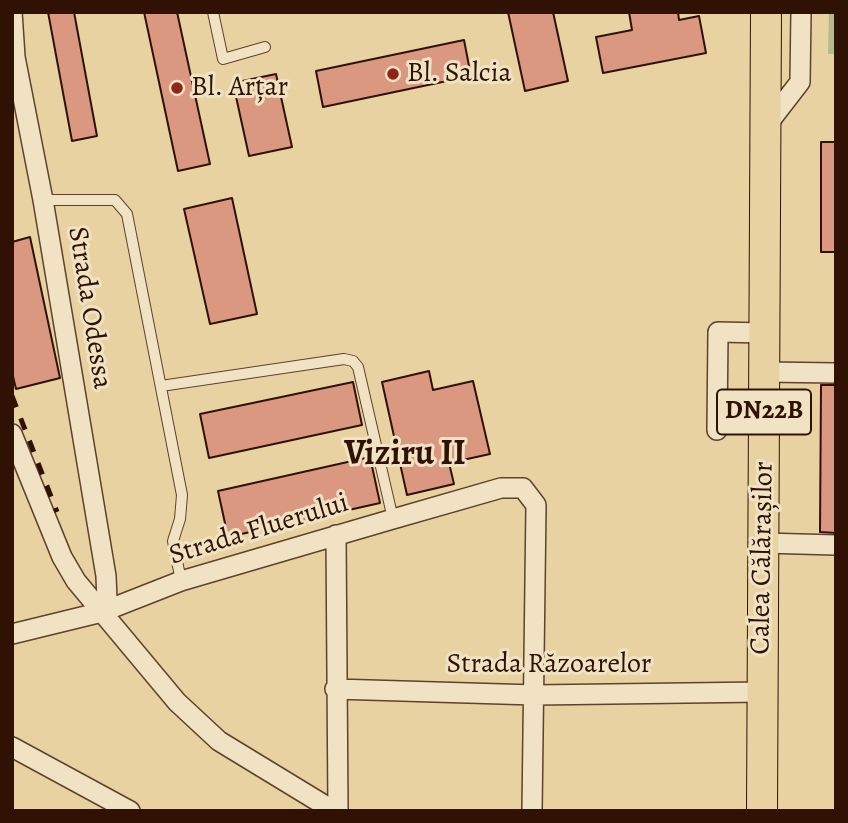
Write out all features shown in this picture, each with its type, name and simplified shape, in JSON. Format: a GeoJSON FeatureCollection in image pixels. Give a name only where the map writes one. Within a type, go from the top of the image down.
{"type":"FeatureCollection","features":[{"type":"Feature","properties":{"kind":"main road","name":"Calea Călărașilor"},"geometry":{"type":"LineString","coordinates":[[762,811],[766,12]]}},
{"type":"Feature","properties":{"kind":"street","name":"Strada Odessa"},"geometry":{"type":"LineString","coordinates":[[12,12],[14,57],[43,200],[106,576],[107,601],[102,612]]}},
{"type":"Feature","properties":{"kind":"street"},"geometry":{"type":"LineString","coordinates":[[766,126],[800,82],[801,12]]}},
{"type":"Feature","properties":{"kind":"street"},"geometry":{"type":"LineString","coordinates":[[718,430],[718,332],[765,333]]}},
{"type":"Feature","properties":{"kind":"street"},"geometry":{"type":"LineString","coordinates":[[765,372],[836,373]]}},
{"type":"Feature","properties":{"kind":"street"},"geometry":{"type":"LineString","coordinates":[[12,434],[62,557],[76,581],[177,702],[219,741],[336,811]]}},
{"type":"Feature","properties":{"kind":"street","name":"Strada Fluerului"},"geometry":{"type":"LineString","coordinates":[[12,634],[102,612],[181,582],[336,535],[501,488],[523,488],[536,505],[535,695]]}},
{"type":"Feature","properties":{"kind":"street"},"geometry":{"type":"LineString","coordinates":[[336,535],[336,811]]}},
{"type":"Feature","properties":{"kind":"street"},"geometry":{"type":"LineString","coordinates":[[763,543],[836,545]]}},
{"type":"Feature","properties":{"kind":"street","name":"Strada Răzoarelor"},"geometry":{"type":"LineString","coordinates":[[335,689],[535,695],[762,692]]}},
{"type":"Feature","properties":{"kind":"street"},"geometry":{"type":"LineString","coordinates":[[532,811],[535,695]]}},
{"type":"Feature","properties":{"kind":"street"},"geometry":{"type":"LineString","coordinates":[[12,747],[130,811]]}},
{"type":"Feature","properties":{"kind":"lane"},"geometry":{"type":"LineString","coordinates":[[213,12],[223,59],[265,47]]}},
{"type":"Feature","properties":{"kind":"lane"},"geometry":{"type":"LineString","coordinates":[[43,200],[115,200],[127,214],[182,495],[180,519],[173,541],[181,582]]}},
{"type":"Feature","properties":{"kind":"lane"},"geometry":{"type":"LineString","coordinates":[[161,386],[344,359],[353,361],[358,367],[393,519]]}},
{"type":"Feature","properties":{"kind":"green space"},"geometry":{"type":"Polygon","coordinates":[[[829,12],[836,12],[836,54],[828,54],[829,12]]]}},
{"type":"Feature","properties":{"kind":"building"},"geometry":{"type":"Polygon","coordinates":[[[48,12],[74,12],[97,136],[72,141],[48,12]]]}},
{"type":"Feature","properties":{"kind":"building","name":"Bl. Arțar"},"geometry":{"type":"Polygon","coordinates":[[[144,12],[177,12],[210,164],[178,171],[144,12]]]}},
{"type":"Feature","properties":{"kind":"building"},"geometry":{"type":"Polygon","coordinates":[[[508,12],[553,12],[568,81],[525,91],[508,12]]]}},
{"type":"Feature","properties":{"kind":"building"},"geometry":{"type":"Polygon","coordinates":[[[629,12],[678,12],[679,20],[699,16],[706,53],[603,73],[596,37],[632,30],[629,12]]]}},
{"type":"Feature","properties":{"kind":"building","name":"Bl. Salcia"},"geometry":{"type":"Polygon","coordinates":[[[464,40],[471,76],[323,107],[316,71],[464,40]]]}},
{"type":"Feature","properties":{"kind":"building"},"geometry":{"type":"Polygon","coordinates":[[[276,74],[292,147],[249,156],[233,83],[276,74]]]}},
{"type":"Feature","properties":{"kind":"building"},"geometry":{"type":"Polygon","coordinates":[[[821,142],[836,142],[836,252],[821,252],[821,142]]]}},
{"type":"Feature","properties":{"kind":"building"},"geometry":{"type":"Polygon","coordinates":[[[232,198],[257,314],[210,324],[184,209],[232,198]]]}},
{"type":"Feature","properties":{"kind":"building"},"geometry":{"type":"Polygon","coordinates":[[[30,237],[60,378],[16,389],[12,372],[12,242],[30,237]]]}},
{"type":"Feature","properties":{"kind":"building"},"geometry":{"type":"Polygon","coordinates":[[[429,371],[433,390],[473,381],[490,454],[449,463],[454,484],[407,495],[382,382],[429,371]]]}},
{"type":"Feature","properties":{"kind":"building"},"geometry":{"type":"Polygon","coordinates":[[[353,382],[362,425],[209,458],[200,414],[353,382]]]}},
{"type":"Feature","properties":{"kind":"building"},"geometry":{"type":"Polygon","coordinates":[[[821,385],[836,385],[836,533],[820,532],[821,385]]]}},
{"type":"Feature","properties":{"kind":"building"},"geometry":{"type":"Polygon","coordinates":[[[370,457],[380,503],[228,537],[218,491],[370,457]]]}},
{"type":"Feature","properties":{"kind":"railway"},"geometry":{"type":"LineString","coordinates":[[12,396],[57,512]]}},
{"type":"Feature","properties":{"kind":"place","name":"Bl. Salcia"},"geometry":{"type":"Point","coordinates":[393,74]}},
{"type":"Feature","properties":{"kind":"place","name":"Bl. Arțar"},"geometry":{"type":"Point","coordinates":[177,88]}},
{"type":"Feature","properties":{"kind":"district","name":"Viziru II"},"geometry":{"type":"Point","coordinates":[405,455]}}]}
